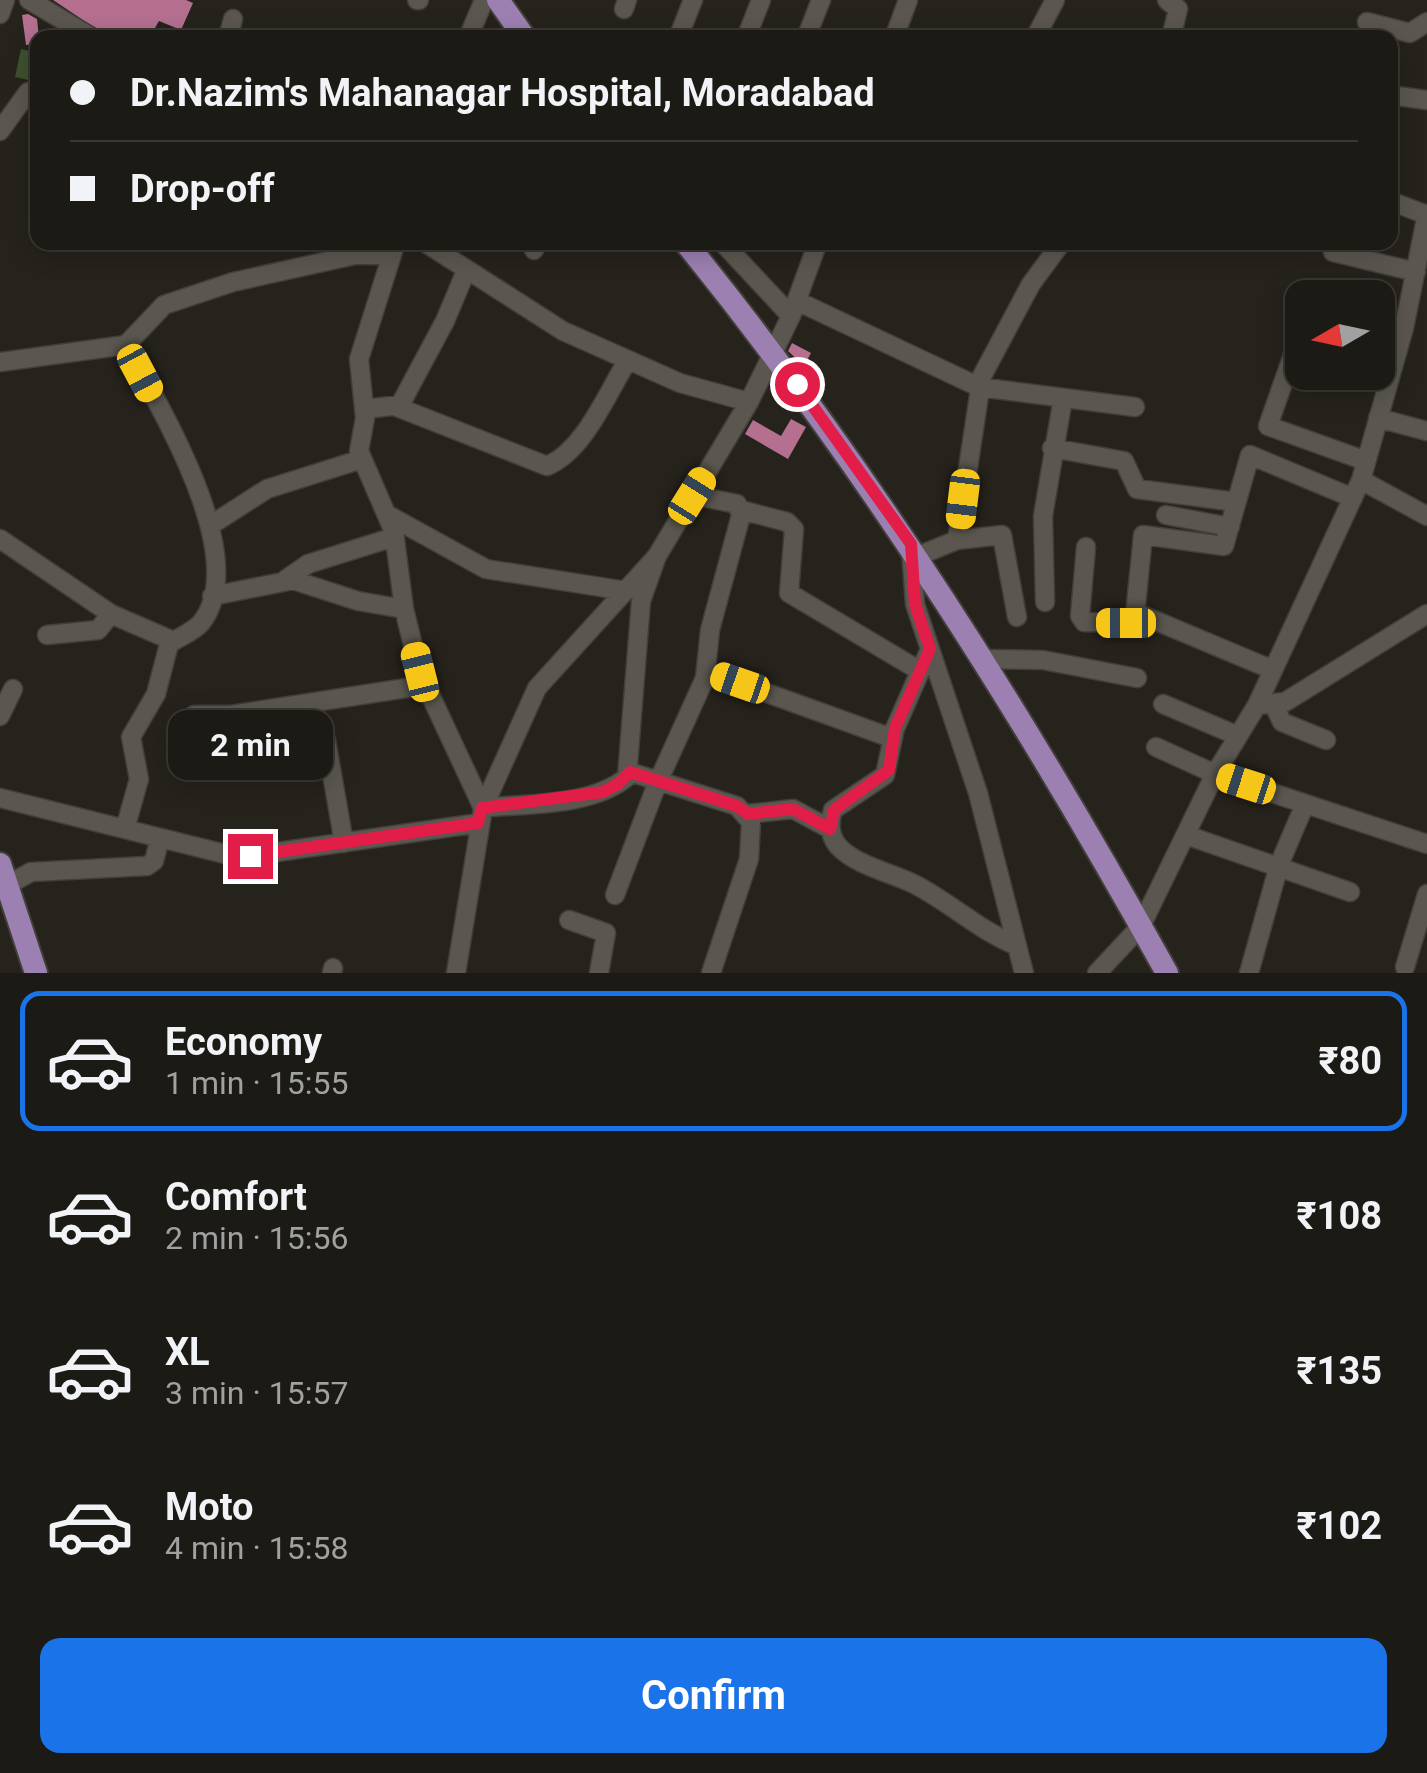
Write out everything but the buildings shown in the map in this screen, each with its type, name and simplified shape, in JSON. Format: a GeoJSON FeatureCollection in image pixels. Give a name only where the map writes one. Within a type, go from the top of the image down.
{"type":"FeatureCollection","features":[{"type":"Feature","properties":{"kind":"main road"},"geometry":{"type":"LineString","coordinates":[[498,0],[520,30]]}},
{"type":"Feature","properties":{"kind":"main road"},"geometry":{"type":"LineString","coordinates":[[691,250],[774,352],[914,550],[1166,973]]}},
{"type":"Feature","properties":{"kind":"main road"},"geometry":{"type":"LineString","coordinates":[[0,864],[4,888],[36,973]]}},
{"type":"Feature","properties":{"kind":"street"},"geometry":{"type":"LineString","coordinates":[[0,14],[5,0]]}},
{"type":"Feature","properties":{"kind":"street"},"geometry":{"type":"LineString","coordinates":[[29,0],[80,30]]}},
{"type":"Feature","properties":{"kind":"street"},"geometry":{"type":"LineString","coordinates":[[471,30],[484,0]]}},
{"type":"Feature","properties":{"kind":"street"},"geometry":{"type":"LineString","coordinates":[[681,30],[693,0]]}},
{"type":"Feature","properties":{"kind":"street"},"geometry":{"type":"LineString","coordinates":[[749,30],[761,0]]}},
{"type":"Feature","properties":{"kind":"street"},"geometry":{"type":"LineString","coordinates":[[809,30],[821,0]]}},
{"type":"Feature","properties":{"kind":"street"},"geometry":{"type":"LineString","coordinates":[[897,30],[908,0]]}},
{"type":"Feature","properties":{"kind":"street"},"geometry":{"type":"LineString","coordinates":[[1039,30],[1055,0]]}},
{"type":"Feature","properties":{"kind":"street"},"geometry":{"type":"LineString","coordinates":[[1167,0],[1178,9],[1173,30]]}},
{"type":"Feature","properties":{"kind":"street"},"geometry":{"type":"LineString","coordinates":[[1367,22],[1397,30]]}},
{"type":"Feature","properties":{"kind":"street"},"geometry":{"type":"LineString","coordinates":[[1398,30],[1405,32],[1427,22]]}},
{"type":"Feature","properties":{"kind":"street"},"geometry":{"type":"LineString","coordinates":[[0,131],[30,92]]}},
{"type":"Feature","properties":{"kind":"street"},"geometry":{"type":"LineString","coordinates":[[1398,96],[1427,100]]}},
{"type":"Feature","properties":{"kind":"street"},"geometry":{"type":"LineString","coordinates":[[1265,705],[1273,670],[1357,489],[1419,280],[1427,215],[1398,204]]}},
{"type":"Feature","properties":{"kind":"street"},"geometry":{"type":"LineString","coordinates":[[0,362],[126,345],[164,305],[233,282],[386,250]]}},
{"type":"Feature","properties":{"kind":"street"},"geometry":{"type":"LineString","coordinates":[[392,250],[359,359],[364,409],[358,443],[388,514],[404,608],[426,685],[480,816]]}},
{"type":"Feature","properties":{"kind":"street"},"geometry":{"type":"LineString","coordinates":[[436,250],[563,331],[680,384],[749,402]]}},
{"type":"Feature","properties":{"kind":"street"},"geometry":{"type":"LineString","coordinates":[[731,250],[794,308],[979,387],[1135,406]]}},
{"type":"Feature","properties":{"kind":"street"},"geometry":{"type":"LineString","coordinates":[[0,798],[250,856],[603,792],[618,784],[630,772],[641,601],[658,556],[774,352],[815,250]]}},
{"type":"Feature","properties":{"kind":"street"},"geometry":{"type":"LineString","coordinates":[[957,540],[979,387],[1030,284],[1056,250]]}},
{"type":"Feature","properties":{"kind":"street"},"geometry":{"type":"LineString","coordinates":[[1334,252],[1419,280]]}},
{"type":"Feature","properties":{"kind":"street"},"geometry":{"type":"LineString","coordinates":[[396,407],[445,322],[466,271]]}},
{"type":"Feature","properties":{"kind":"street"},"geometry":{"type":"LineString","coordinates":[[1395,322],[1427,322]]}},
{"type":"Feature","properties":{"kind":"street"},"geometry":{"type":"LineString","coordinates":[[125,830],[139,779],[132,737],[156,694],[173,641],[202,622],[212,596],[215,544],[212,525],[170,430],[126,345]]}},
{"type":"Feature","properties":{"kind":"street"},"geometry":{"type":"LineString","coordinates":[[364,409],[396,407],[546,466],[580,436],[628,360]]}},
{"type":"Feature","properties":{"kind":"street"},"geometry":{"type":"LineString","coordinates":[[1285,382],[1270,428],[1366,460]]}},
{"type":"Feature","properties":{"kind":"street"},"geometry":{"type":"LineString","coordinates":[[1045,602],[1041,539],[1052,448],[1063,398]]}},
{"type":"Feature","properties":{"kind":"street"},"geometry":{"type":"LineString","coordinates":[[1378,418],[1427,431]]}},
{"type":"Feature","properties":{"kind":"street"},"geometry":{"type":"LineString","coordinates":[[1052,448],[1124,461],[1130,466],[1131,482],[1137,489],[1236,502]]}},
{"type":"Feature","properties":{"kind":"street"},"geometry":{"type":"LineString","coordinates":[[1086,548],[1082,621],[1126,623],[1135,616],[1143,535],[1226,544],[1250,455],[1425,508]]}},
{"type":"Feature","properties":{"kind":"street"},"geometry":{"type":"LineString","coordinates":[[212,525],[267,489],[362,459]]}},
{"type":"Feature","properties":{"kind":"street"},"geometry":{"type":"LineString","coordinates":[[692,496],[737,504],[741,510],[787,522],[794,529],[790,594],[920,671]]}},
{"type":"Feature","properties":{"kind":"street"},"geometry":{"type":"LineString","coordinates":[[615,895],[658,781],[706,671],[710,630],[741,510]]}},
{"type":"Feature","properties":{"kind":"street"},"geometry":{"type":"LineString","coordinates":[[388,514],[486,569],[626,591]]}},
{"type":"Feature","properties":{"kind":"street"},"geometry":{"type":"LineString","coordinates":[[1166,515],[1230,527]]}},
{"type":"Feature","properties":{"kind":"street"},"geometry":{"type":"LineString","coordinates":[[1017,963],[978,793],[915,604],[914,550],[1002,535],[1018,616]]}},
{"type":"Feature","properties":{"kind":"street"},"geometry":{"type":"LineString","coordinates":[[212,596],[286,580],[308,564],[394,537]]}},
{"type":"Feature","properties":{"kind":"street"},"geometry":{"type":"LineString","coordinates":[[0,539],[111,614],[173,641]]}},
{"type":"Feature","properties":{"kind":"street"},"geometry":{"type":"LineString","coordinates":[[456,973],[480,816],[538,688],[658,556]]}},
{"type":"Feature","properties":{"kind":"street"},"geometry":{"type":"LineString","coordinates":[[286,580],[404,608]]}},
{"type":"Feature","properties":{"kind":"street"},"geometry":{"type":"LineString","coordinates":[[47,635],[98,630],[111,614]]}},
{"type":"Feature","properties":{"kind":"street"},"geometry":{"type":"LineString","coordinates":[[1096,973],[1141,926],[1216,774],[1238,736],[1265,705],[1427,614]]}},
{"type":"Feature","properties":{"kind":"street"},"geometry":{"type":"LineString","coordinates":[[1135,616],[1273,670]]}},
{"type":"Feature","properties":{"kind":"street"},"geometry":{"type":"LineString","coordinates":[[830,829],[834,810],[886,775],[895,728],[930,649]]}},
{"type":"Feature","properties":{"kind":"street"},"geometry":{"type":"LineString","coordinates":[[981,659],[1043,660],[1137,678]]}},
{"type":"Feature","properties":{"kind":"street"},"geometry":{"type":"LineString","coordinates":[[706,671],[882,736],[895,728]]}},
{"type":"Feature","properties":{"kind":"street"},"geometry":{"type":"LineString","coordinates":[[194,715],[231,715],[426,685]]}},
{"type":"Feature","properties":{"kind":"street"},"geometry":{"type":"LineString","coordinates":[[0,716],[13,689]]}},
{"type":"Feature","properties":{"kind":"street"},"geometry":{"type":"LineString","coordinates":[[1163,704],[1238,736]]}},
{"type":"Feature","properties":{"kind":"street"},"geometry":{"type":"LineString","coordinates":[[1265,705],[1282,722],[1326,740]]}},
{"type":"Feature","properties":{"kind":"street"},"geometry":{"type":"LineString","coordinates":[[291,740],[322,736],[326,740],[344,842]]}},
{"type":"Feature","properties":{"kind":"street"},"geometry":{"type":"LineString","coordinates":[[1156,747],[1216,774],[1427,844]]}},
{"type":"Feature","properties":{"kind":"street"},"geometry":{"type":"LineString","coordinates":[[630,772],[737,806],[748,814],[793,809],[830,829],[840,849],[914,884],[974,926],[1017,963]]}},
{"type":"Feature","properties":{"kind":"street"},"geometry":{"type":"LineString","coordinates":[[1250,973],[1278,869],[1306,804]]}},
{"type":"Feature","properties":{"kind":"street"},"geometry":{"type":"LineString","coordinates":[[711,973],[749,859],[748,814]]}},
{"type":"Feature","properties":{"kind":"street"},"geometry":{"type":"LineString","coordinates":[[1186,835],[1350,892]]}},
{"type":"Feature","properties":{"kind":"street"},"geometry":{"type":"LineString","coordinates":[[4,888],[32,872],[147,866],[154,861],[160,838]]}},
{"type":"Feature","properties":{"kind":"street"},"geometry":{"type":"LineString","coordinates":[[1406,967],[1421,932],[1427,894]]}},
{"type":"Feature","properties":{"kind":"street"},"geometry":{"type":"LineString","coordinates":[[569,920],[606,933],[600,973]]}},
{"type":"Feature","properties":{"kind":"green space"},"geometry":{"type":"Polygon","coordinates":[[[21,49],[30,51],[30,80],[15,77],[21,49]]]}},
{"type":"Feature","properties":{"kind":"route"},"geometry":{"type":"LineString","coordinates":[[250,856],[478,823],[482,808],[603,792],[630,772],[737,806],[748,814],[793,809],[830,829],[834,810],[844,800],[889,770],[895,728],[930,649],[915,604],[911,544],[797,384]]}}]}
